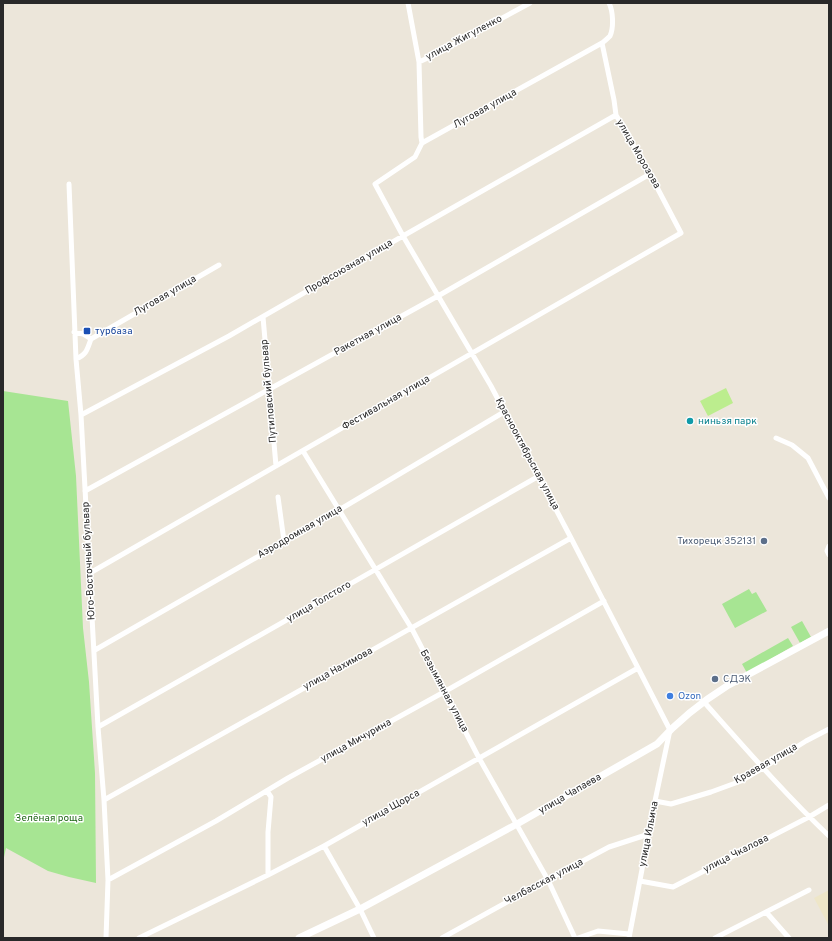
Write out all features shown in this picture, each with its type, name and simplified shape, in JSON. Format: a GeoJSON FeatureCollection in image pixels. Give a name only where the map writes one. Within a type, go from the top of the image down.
{"type":"FeatureCollection","features":[{"type":"Feature","properties":{"kind":"main road","name":"улица Чапаева"},"geometry":{"type":"LineString","coordinates":[[299,938],[360,909],[517,824],[657,744],[670,730],[712,695],[829,631]]}},
{"type":"Feature","properties":{"kind":"street"},"geometry":{"type":"LineString","coordinates":[[408,3],[419,62],[420,137],[422,144]]}},
{"type":"Feature","properties":{"kind":"street","name":"улица Жигуленко"},"geometry":{"type":"LineString","coordinates":[[419,62],[530,3]]}},
{"type":"Feature","properties":{"kind":"street"},"geometry":{"type":"LineString","coordinates":[[602,42],[610,37],[613,22],[608,3]]}},
{"type":"Feature","properties":{"kind":"street","name":"улица Морозова"},"geometry":{"type":"LineString","coordinates":[[602,42],[616,115],[650,174],[681,234]]}},
{"type":"Feature","properties":{"kind":"street","name":"Луговая улица"},"geometry":{"type":"LineString","coordinates":[[375,184],[415,157],[422,144],[602,42]]}},
{"type":"Feature","properties":{"kind":"street","name":"Профсоюзная улица"},"geometry":{"type":"LineString","coordinates":[[81,415],[263,317],[616,115]]}},
{"type":"Feature","properties":{"kind":"street","name":"Ракетная улица"},"geometry":{"type":"LineString","coordinates":[[85,491],[438,296],[650,174]]}},
{"type":"Feature","properties":{"kind":"street","name":"Юго-Восточный бульвар"},"geometry":{"type":"LineString","coordinates":[[68,184],[74,332],[81,415],[95,650],[98,728],[104,800],[108,880],[106,938]]}},
{"type":"Feature","properties":{"kind":"street","name":"Краснооктябрьская улица"},"geometry":{"type":"LineString","coordinates":[[375,184],[403,236],[491,386],[572,538],[670,730]]}},
{"type":"Feature","properties":{"kind":"street","name":"Фестивальная улица"},"geometry":{"type":"LineString","coordinates":[[90,573],[681,234]]}},
{"type":"Feature","properties":{"kind":"street","name":"Луговая улица"},"geometry":{"type":"LineString","coordinates":[[90,339],[219,264]]}},
{"type":"Feature","properties":{"kind":"street","name":"Путиловский бульвар"},"geometry":{"type":"LineString","coordinates":[[263,317],[276,466]]}},
{"type":"Feature","properties":{"kind":"street"},"geometry":{"type":"LineString","coordinates":[[74,332],[82,334],[90,339],[87,350],[82,356],[76,359]]}},
{"type":"Feature","properties":{"kind":"street","name":"Аэродромная улица"},"geometry":{"type":"LineString","coordinates":[[95,650],[339,510],[504,412]]}},
{"type":"Feature","properties":{"kind":"street"},"geometry":{"type":"LineString","coordinates":[[776,438],[792,445],[808,458],[829,498]]}},
{"type":"Feature","properties":{"kind":"street","name":"Безымянная улица"},"geometry":{"type":"LineString","coordinates":[[302,451],[412,629],[479,758],[548,880],[575,938]]}},
{"type":"Feature","properties":{"kind":"street","name":"улица Толстого"},"geometry":{"type":"LineString","coordinates":[[98,728],[539,476]]}},
{"type":"Feature","properties":{"kind":"street"},"geometry":{"type":"LineString","coordinates":[[278,497],[284,541]]}},
{"type":"Feature","properties":{"kind":"street","name":"улица Нахимова"},"geometry":{"type":"LineString","coordinates":[[104,800],[272,705],[412,629],[572,538]]}},
{"type":"Feature","properties":{"kind":"street"},"geometry":{"type":"LineString","coordinates":[[829,546],[827,551],[829,555]]}},
{"type":"Feature","properties":{"kind":"street","name":"улица Мичурина"},"geometry":{"type":"LineString","coordinates":[[108,880],[216,821],[295,774],[444,692],[604,601]]}},
{"type":"Feature","properties":{"kind":"street","name":"улица Щорса"},"geometry":{"type":"LineString","coordinates":[[139,938],[324,846],[638,668]]}},
{"type":"Feature","properties":{"kind":"street"},"geometry":{"type":"LineString","coordinates":[[704,702],[763,768],[829,836]]}},
{"type":"Feature","properties":{"kind":"street","name":"Краевая улица"},"geometry":{"type":"LineString","coordinates":[[655,801],[671,804],[741,781],[806,741],[829,729]]}},
{"type":"Feature","properties":{"kind":"street","name":"улица Ильича"},"geometry":{"type":"LineString","coordinates":[[629,936],[670,730]]}},
{"type":"Feature","properties":{"kind":"street"},"geometry":{"type":"LineString","coordinates":[[267,791],[271,797],[268,832],[268,875]]}},
{"type":"Feature","properties":{"kind":"street","name":"улица Чкалова"},"geometry":{"type":"LineString","coordinates":[[640,881],[673,887],[809,817],[829,805]]}},
{"type":"Feature","properties":{"kind":"street","name":"Челбасская улица"},"geometry":{"type":"LineString","coordinates":[[442,938],[610,847],[649,834]]}},
{"type":"Feature","properties":{"kind":"street"},"geometry":{"type":"LineString","coordinates":[[324,846],[360,909],[374,938]]}},
{"type":"Feature","properties":{"kind":"street"},"geometry":{"type":"LineString","coordinates":[[715,938],[809,890]]}},
{"type":"Feature","properties":{"kind":"street"},"geometry":{"type":"LineString","coordinates":[[766,912],[789,938]]}},
{"type":"Feature","properties":{"kind":"street"},"geometry":{"type":"LineString","coordinates":[[578,938],[598,931],[629,936]]}},
{"type":"Feature","properties":{"kind":"shaded area"},"geometry":{"type":"Polygon","coordinates":[[[829,890],[829,926],[814,898],[829,890]]]}},
{"type":"Feature","properties":{"kind":"green space"},"geometry":{"type":"Polygon","coordinates":[[[726,388],[733,403],[708,416],[700,401],[726,388]]]}},
{"type":"Feature","properties":{"kind":"green space","name":"Зелёная роща"},"geometry":{"type":"Polygon","coordinates":[[[3,391],[68,401],[76,476],[83,628],[89,682],[95,773],[96,883],[48,871],[6,848],[3,862],[3,391]]]}},
{"type":"Feature","properties":{"kind":"green space"},"geometry":{"type":"Polygon","coordinates":[[[749,589],[752,594],[756,592],[767,611],[735,628],[722,604],[749,589]]]}},
{"type":"Feature","properties":{"kind":"green space"},"geometry":{"type":"Polygon","coordinates":[[[802,621],[811,637],[800,643],[791,627],[802,621]]]}},
{"type":"Feature","properties":{"kind":"green space"},"geometry":{"type":"Polygon","coordinates":[[[788,638],[793,646],[747,673],[742,664],[788,638]]]}},
{"type":"Feature","properties":{"kind":"place","name":"турбаза"},"geometry":{"type":"Point","coordinates":[87,331]}},
{"type":"Feature","properties":{"kind":"place","name":"ниньзя парк"},"geometry":{"type":"Point","coordinates":[690,421]}},
{"type":"Feature","properties":{"kind":"place","name":"Тихорецк 352131"},"geometry":{"type":"Point","coordinates":[764,541]}},
{"type":"Feature","properties":{"kind":"place","name":"СДЭК"},"geometry":{"type":"Point","coordinates":[715,679]}},
{"type":"Feature","properties":{"kind":"place","name":"Ozon"},"geometry":{"type":"Point","coordinates":[670,696]}}]}
